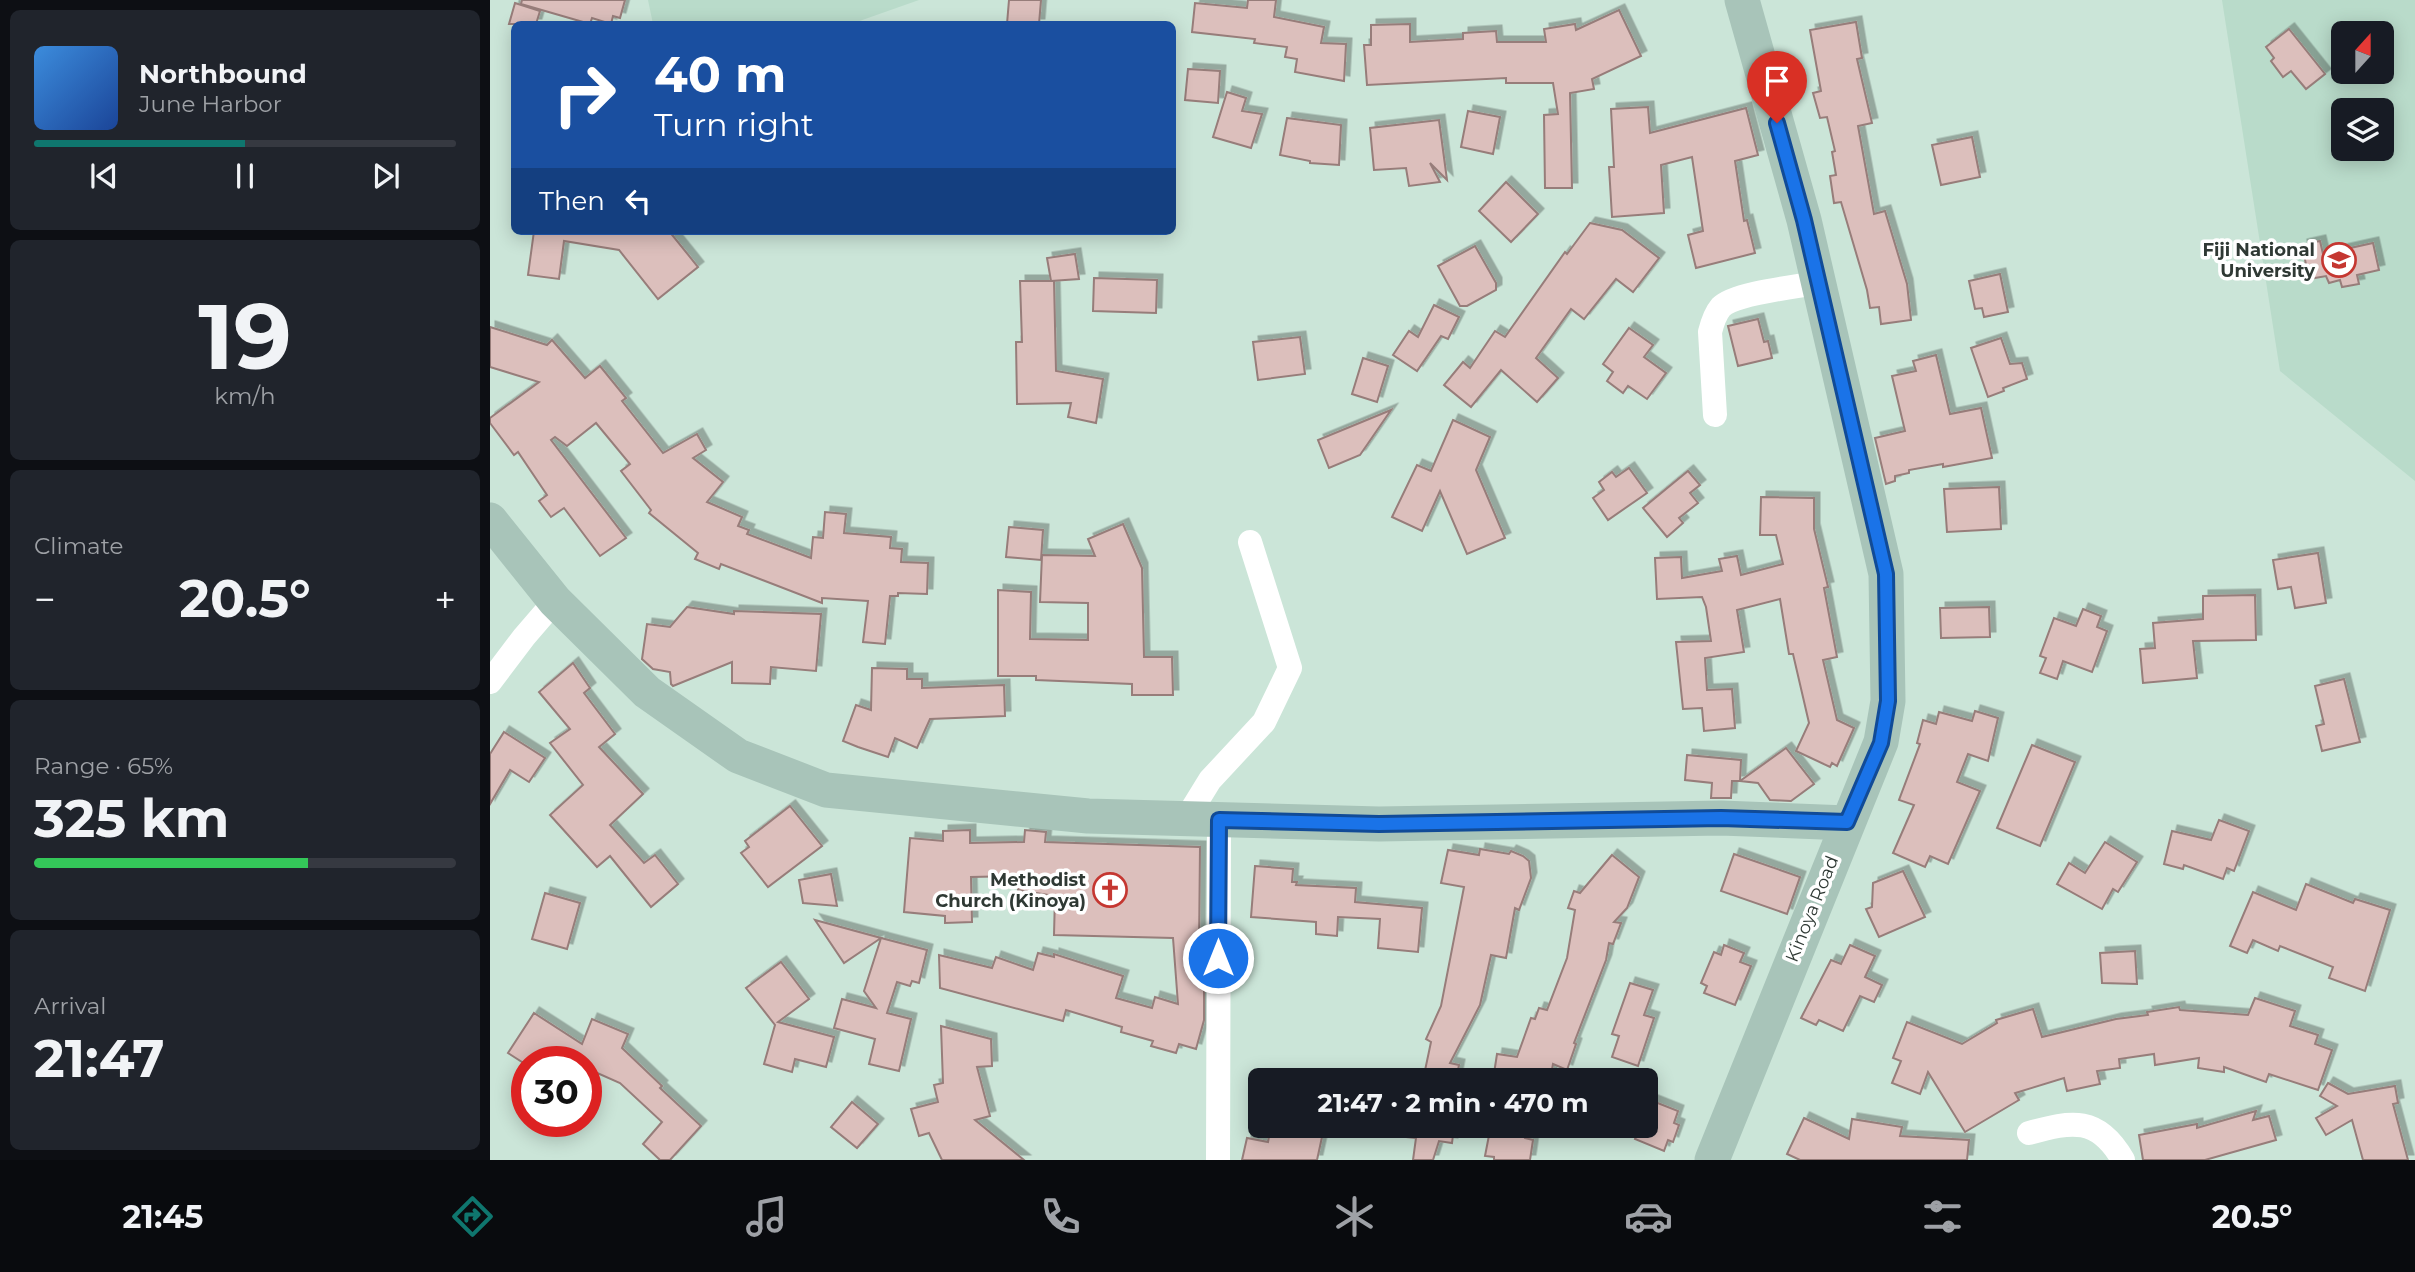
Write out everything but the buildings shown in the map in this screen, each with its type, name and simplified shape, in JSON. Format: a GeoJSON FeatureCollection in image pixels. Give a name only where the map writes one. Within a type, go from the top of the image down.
{"type":"FeatureCollection","features":[{"type":"Feature","properties":{"kind":"street","name":"Kinoya Road"},"geometry":{"type":"LineString","coordinates":[[1712,1160],[1881,743],[1888,701],[1886,574],[1816,283],[1804,220],[1742,0]]}},
{"type":"Feature","properties":{"kind":"street"},"geometry":{"type":"LineString","coordinates":[[1715,415],[1710,332],[1721,307],[1735,299],[1816,283]]}},
{"type":"Feature","properties":{"kind":"street"},"geometry":{"type":"LineString","coordinates":[[490,520],[555,601],[647,692],[738,756],[826,790],[1088,816],[1379,824],[1721,818],[1847,822]]}},
{"type":"Feature","properties":{"kind":"street"},"geometry":{"type":"LineString","coordinates":[[1218,1160],[1203,819],[1210,780],[1264,722],[1290,668],[1250,542]]}},
{"type":"Feature","properties":{"kind":"street"},"geometry":{"type":"LineString","coordinates":[[490,682],[555,601]]}},
{"type":"Feature","properties":{"kind":"street"},"geometry":{"type":"LineString","coordinates":[[2029,1133],[2061,1124],[2082,1125],[2101,1133],[2117,1149],[2123,1160]]}},
{"type":"Feature","properties":{"kind":"shaded area"},"geometry":{"type":"Polygon","coordinates":[[[648,0],[919,0],[860,21],[652,21],[648,0]]]}},
{"type":"Feature","properties":{"kind":"shaded area","name":"Fiji National University"},"geometry":{"type":"Polygon","coordinates":[[[2222,0],[2415,0],[2415,481],[2280,371],[2222,0]]]}},
{"type":"Feature","properties":{"kind":"place","name":"Fiji National University"},"geometry":{"type":"Point","coordinates":[2339,260]}},
{"type":"Feature","properties":{"kind":"place","name":"Methodist Church (Kinoya)"},"geometry":{"type":"Point","coordinates":[1110,890]}},
{"type":"Feature","properties":{"kind":"route"},"geometry":{"type":"LineString","coordinates":[[1218,958],[1219,820],[1379,824],[1721,818],[1847,822],[1881,743],[1888,701],[1886,574],[1816,283],[1804,220],[1777,123]]}}]}
